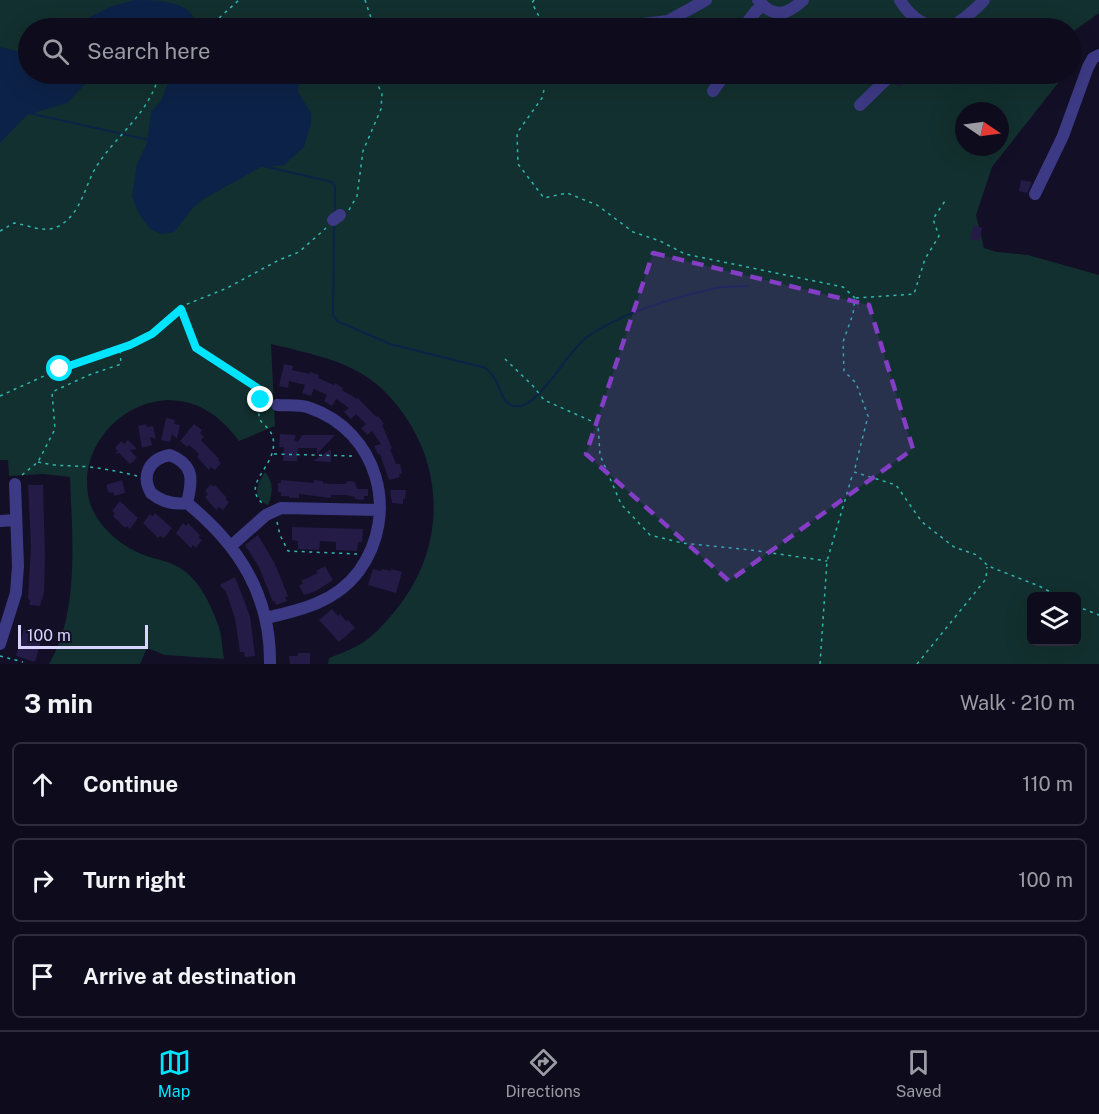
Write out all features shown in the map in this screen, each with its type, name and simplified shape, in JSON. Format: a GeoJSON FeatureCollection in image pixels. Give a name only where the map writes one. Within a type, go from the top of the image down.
{"type":"FeatureCollection","features":[{"type":"Feature","properties":{"kind":"street"},"geometry":{"type":"LineString","coordinates":[[673,18],[706,0]]}},
{"type":"Feature","properties":{"kind":"street"},"geometry":{"type":"LineString","coordinates":[[750,18],[761,3],[772,11],[786,13],[793,10],[803,0]]}},
{"type":"Feature","properties":{"kind":"street"},"geometry":{"type":"LineString","coordinates":[[900,0],[911,18]]}},
{"type":"Feature","properties":{"kind":"street"},"geometry":{"type":"LineString","coordinates":[[963,18],[984,0]]}},
{"type":"Feature","properties":{"kind":"street"},"geometry":{"type":"LineString","coordinates":[[1035,194],[1063,136],[1088,67],[1093,58],[1099,55]]}},
{"type":"Feature","properties":{"kind":"street"},"geometry":{"type":"LineString","coordinates":[[713,91],[718,84]]}},
{"type":"Feature","properties":{"kind":"street"},"geometry":{"type":"LineString","coordinates":[[860,105],[882,84]]}},
{"type":"Feature","properties":{"kind":"street"},"geometry":{"type":"LineString","coordinates":[[266,618],[323,602],[342,588],[358,572],[368,555],[377,530],[379,510],[378,487],[372,464],[364,450],[339,422],[308,407],[278,405]]}},
{"type":"Feature","properties":{"kind":"street"},"geometry":{"type":"LineString","coordinates":[[187,503],[190,479],[185,463],[170,456],[154,461],[148,469],[146,479],[151,493],[158,498],[177,504],[187,503],[220,532],[253,582],[266,618],[270,664]]}},
{"type":"Feature","properties":{"kind":"street"},"geometry":{"type":"LineString","coordinates":[[0,644],[16,593],[18,566],[15,484]]}},
{"type":"Feature","properties":{"kind":"street"},"geometry":{"type":"LineString","coordinates":[[231,546],[274,510],[281,508],[379,510]]}},
{"type":"Feature","properties":{"kind":"street"},"geometry":{"type":"LineString","coordinates":[[0,521],[15,520]]}},
{"type":"Feature","properties":{"kind":"path"},"geometry":{"type":"LineString","coordinates":[[219,18],[239,0]]}},
{"type":"Feature","properties":{"kind":"path"},"geometry":{"type":"LineString","coordinates":[[365,0],[371,18]]}},
{"type":"Feature","properties":{"kind":"path"},"geometry":{"type":"LineString","coordinates":[[534,0],[532,3],[540,18]]}},
{"type":"Feature","properties":{"kind":"path"},"geometry":{"type":"LineString","coordinates":[[0,231],[14,223],[47,230],[61,225],[73,214],[99,162],[133,123],[151,98],[157,84]]}},
{"type":"Feature","properties":{"kind":"path"},"geometry":{"type":"LineString","coordinates":[[0,396],[66,366],[120,349],[152,334],[194,301],[299,252],[355,203],[363,151],[381,109],[382,94],[378,84]]}},
{"type":"Feature","properties":{"kind":"path"},"geometry":{"type":"LineString","coordinates":[[548,84],[542,98],[517,133],[518,164],[544,198],[567,193],[597,205],[633,232],[660,241],[685,254],[843,287],[855,298],[914,294],[925,259],[939,236],[933,219],[947,198]]}},
{"type":"Feature","properties":{"kind":"path"},"geometry":{"type":"LineString","coordinates":[[819,664],[827,561],[854,472],[867,416],[856,383],[844,372],[843,342],[853,314],[855,298]]}},
{"type":"Feature","properties":{"kind":"path"},"geometry":{"type":"LineString","coordinates":[[181,309],[196,348],[262,391],[259,419],[272,434],[273,454],[258,479],[255,492],[258,500],[274,510],[280,536],[288,551],[368,555]]}},
{"type":"Feature","properties":{"kind":"path"},"geometry":{"type":"LineString","coordinates":[[15,484],[38,462],[55,429],[52,392],[89,375],[121,364],[120,349]]}},
{"type":"Feature","properties":{"kind":"path"},"geometry":{"type":"LineString","coordinates":[[505,359],[543,398],[598,424],[600,455],[621,504],[650,535],[682,543],[827,561]]}},
{"type":"Feature","properties":{"kind":"path"},"geometry":{"type":"LineString","coordinates":[[273,454],[354,456],[364,450]]}},
{"type":"Feature","properties":{"kind":"path"},"geometry":{"type":"LineString","coordinates":[[38,462],[57,467],[87,467],[119,471],[146,479]]}},
{"type":"Feature","properties":{"kind":"path"},"geometry":{"type":"LineString","coordinates":[[854,472],[896,485],[922,522],[954,547],[976,555],[988,567],[1049,592]]}},
{"type":"Feature","properties":{"kind":"path"},"geometry":{"type":"LineString","coordinates":[[917,664],[986,579],[988,567]]}},
{"type":"Feature","properties":{"kind":"path"},"geometry":{"type":"LineString","coordinates":[[1081,608],[1099,615]]}},
{"type":"Feature","properties":{"kind":"path"},"geometry":{"type":"LineString","coordinates":[[0,656],[23,662]]}},
{"type":"Feature","properties":{"kind":"highlighted area"},"geometry":{"type":"Polygon","coordinates":[[[653,253],[869,305],[913,449],[729,581],[586,454],[653,253]]]}},
{"type":"Feature","properties":{"kind":"green space"},"geometry":{"type":"Polygon","coordinates":[[[0,0],[1099,0],[1099,13],[1081,26],[1081,18],[18,18],[18,84],[1057,84],[1009,145],[1009,102],[955,102],[955,156],[1001,156],[992,167],[976,215],[984,248],[997,252],[1028,255],[1099,275],[1099,664],[328,664],[329,658],[359,645],[374,634],[395,611],[413,584],[426,556],[432,526],[433,496],[429,467],[418,439],[402,412],[370,379],[329,359],[271,344],[275,426],[239,441],[217,418],[197,406],[168,400],[147,404],[128,412],[112,425],[99,442],[90,461],[87,481],[90,503],[94,512],[111,535],[135,551],[178,567],[195,581],[205,595],[219,627],[224,659],[165,655],[147,648],[140,664],[49,664],[59,644],[70,597],[72,548],[70,477],[43,474],[9,476],[8,460],[0,460],[0,0]]]}},
{"type":"Feature","properties":{"kind":"green space"},"geometry":{"type":"Polygon","coordinates":[[[265,472],[272,488],[268,505],[257,495],[258,486],[265,472]]]}},
{"type":"Feature","properties":{"kind":"water"},"geometry":{"type":"Polygon","coordinates":[[[135,0],[163,1],[182,7],[193,18],[88,18],[110,7],[135,0]]]}},
{"type":"Feature","properties":{"kind":"water"},"geometry":{"type":"Polygon","coordinates":[[[0,47],[17,51],[18,84],[85,84],[67,103],[27,115],[0,143],[0,47]]]}},
{"type":"Feature","properties":{"kind":"water"},"geometry":{"type":"Polygon","coordinates":[[[168,84],[298,84],[298,92],[311,113],[311,123],[304,147],[284,165],[261,167],[202,200],[174,232],[161,234],[150,229],[139,214],[132,196],[137,164],[147,143],[151,112],[160,102],[168,84]]]}},
{"type":"Feature","properties":{"kind":"building"},"geometry":{"type":"Polygon","coordinates":[[[1021,180],[1032,182],[1027,193],[1019,191],[1021,180]]]}},
{"type":"Feature","properties":{"kind":"building"},"geometry":{"type":"Polygon","coordinates":[[[974,225],[982,228],[979,241],[970,239],[974,225]]]}},
{"type":"Feature","properties":{"kind":"building"},"geometry":{"type":"Polygon","coordinates":[[[284,364],[293,366],[292,370],[310,374],[310,372],[319,375],[318,378],[334,385],[335,383],[343,388],[342,390],[358,398],[376,417],[378,416],[384,424],[382,425],[396,464],[400,464],[402,473],[399,474],[400,477],[389,480],[380,454],[374,446],[381,444],[372,431],[367,435],[361,428],[366,424],[356,414],[351,419],[344,412],[349,408],[336,399],[332,406],[324,401],[327,395],[314,389],[311,396],[302,393],[305,385],[289,381],[288,388],[279,386],[284,364]]]}},
{"type":"Feature","properties":{"kind":"building"},"geometry":{"type":"Polygon","coordinates":[[[166,418],[175,420],[174,424],[180,425],[177,439],[172,434],[170,442],[161,440],[166,418]]]}},
{"type":"Feature","properties":{"kind":"building"},"geometry":{"type":"Polygon","coordinates":[[[146,424],[147,427],[153,426],[156,439],[150,437],[152,445],[142,448],[138,426],[146,424]]]}},
{"type":"Feature","properties":{"kind":"building"},"geometry":{"type":"Polygon","coordinates":[[[194,424],[202,430],[200,433],[204,437],[201,440],[221,463],[215,470],[211,467],[209,470],[197,457],[199,454],[180,441],[194,424]]]}},
{"type":"Feature","properties":{"kind":"building"},"geometry":{"type":"Polygon","coordinates":[[[280,434],[296,435],[294,440],[298,442],[302,435],[335,435],[317,454],[317,448],[298,448],[297,461],[283,461],[284,447],[279,447],[280,434]]]}},
{"type":"Feature","properties":{"kind":"building"},"geometry":{"type":"Polygon","coordinates":[[[128,440],[137,449],[130,450],[137,458],[130,464],[119,453],[115,454],[118,451],[115,448],[121,441],[124,444],[128,440]]]}},
{"type":"Feature","properties":{"kind":"building"},"geometry":{"type":"Polygon","coordinates":[[[331,449],[331,462],[313,461],[331,449]]]}},
{"type":"Feature","properties":{"kind":"building"},"geometry":{"type":"Polygon","coordinates":[[[122,480],[125,493],[114,496],[113,492],[109,493],[106,485],[122,480]]]}},
{"type":"Feature","properties":{"kind":"building"},"geometry":{"type":"Polygon","coordinates":[[[281,480],[314,483],[314,480],[331,484],[355,482],[357,489],[368,489],[368,496],[364,496],[364,500],[346,495],[331,495],[331,498],[299,494],[299,498],[289,498],[289,496],[281,496],[281,492],[278,492],[278,483],[281,483],[281,480]]]}},
{"type":"Feature","properties":{"kind":"building"},"geometry":{"type":"Polygon","coordinates":[[[211,484],[213,487],[215,485],[229,502],[223,510],[219,507],[216,510],[205,497],[208,494],[205,491],[211,484]]]}},
{"type":"Feature","properties":{"kind":"building"},"geometry":{"type":"Polygon","coordinates":[[[28,485],[43,485],[45,556],[44,593],[40,606],[29,605],[30,600],[28,599],[31,546],[28,485]]]}},
{"type":"Feature","properties":{"kind":"building"},"geometry":{"type":"Polygon","coordinates":[[[390,490],[406,490],[403,504],[392,503],[390,490]]]}},
{"type":"Feature","properties":{"kind":"building"},"geometry":{"type":"Polygon","coordinates":[[[120,501],[138,518],[130,529],[127,526],[125,528],[113,516],[115,513],[112,511],[120,501]]]}},
{"type":"Feature","properties":{"kind":"building"},"geometry":{"type":"Polygon","coordinates":[[[155,513],[172,528],[164,538],[160,536],[158,538],[143,523],[150,514],[153,516],[155,513]]]}},
{"type":"Feature","properties":{"kind":"building"},"geometry":{"type":"Polygon","coordinates":[[[183,523],[186,526],[188,523],[200,535],[199,538],[202,540],[196,548],[193,545],[191,548],[176,533],[183,523]]]}},
{"type":"Feature","properties":{"kind":"building"},"geometry":{"type":"Polygon","coordinates":[[[292,527],[363,529],[362,542],[358,542],[357,551],[336,550],[336,542],[320,541],[319,550],[298,549],[298,541],[292,540],[292,527]]]}},
{"type":"Feature","properties":{"kind":"building"},"geometry":{"type":"Polygon","coordinates":[[[258,535],[275,564],[288,596],[285,597],[287,601],[276,605],[259,567],[245,545],[258,535]]]}},
{"type":"Feature","properties":{"kind":"building"},"geometry":{"type":"Polygon","coordinates":[[[325,566],[333,580],[316,591],[304,595],[299,585],[303,584],[301,581],[318,573],[316,571],[325,566]]]}},
{"type":"Feature","properties":{"kind":"building"},"geometry":{"type":"Polygon","coordinates":[[[373,569],[391,571],[391,569],[402,572],[396,593],[368,585],[373,569]]]}},
{"type":"Feature","properties":{"kind":"building"},"geometry":{"type":"Polygon","coordinates":[[[235,577],[250,616],[255,656],[245,657],[244,652],[240,652],[235,618],[226,592],[220,585],[235,577]]]}},
{"type":"Feature","properties":{"kind":"building"},"geometry":{"type":"Polygon","coordinates":[[[332,609],[355,628],[339,642],[319,620],[332,609]]]}},
{"type":"Feature","properties":{"kind":"building"},"geometry":{"type":"Polygon","coordinates":[[[24,629],[43,634],[35,662],[16,656],[24,629]]]}},
{"type":"Feature","properties":{"kind":"building"},"geometry":{"type":"Polygon","coordinates":[[[298,653],[310,653],[310,664],[290,664],[289,656],[298,656],[298,653]]]}},
{"type":"Feature","properties":{"kind":"waterway"},"geometry":{"type":"LineString","coordinates":[[29,113],[149,140]]}},
{"type":"Feature","properties":{"kind":"waterway"},"geometry":{"type":"LineString","coordinates":[[263,166],[332,182],[335,186],[335,213]]}},
{"type":"Feature","properties":{"kind":"waterway"},"geometry":{"type":"LineString","coordinates":[[334,224],[333,315],[337,321],[390,344],[486,368],[494,378],[506,402],[514,406],[528,403],[537,396],[579,344],[600,328],[664,302],[721,287],[748,286]]}},
{"type":"Feature","properties":{"kind":"route"},"geometry":{"type":"LineString","coordinates":[[60,369],[145,338],[181,309],[196,348],[262,391],[261,400]]}}]}
